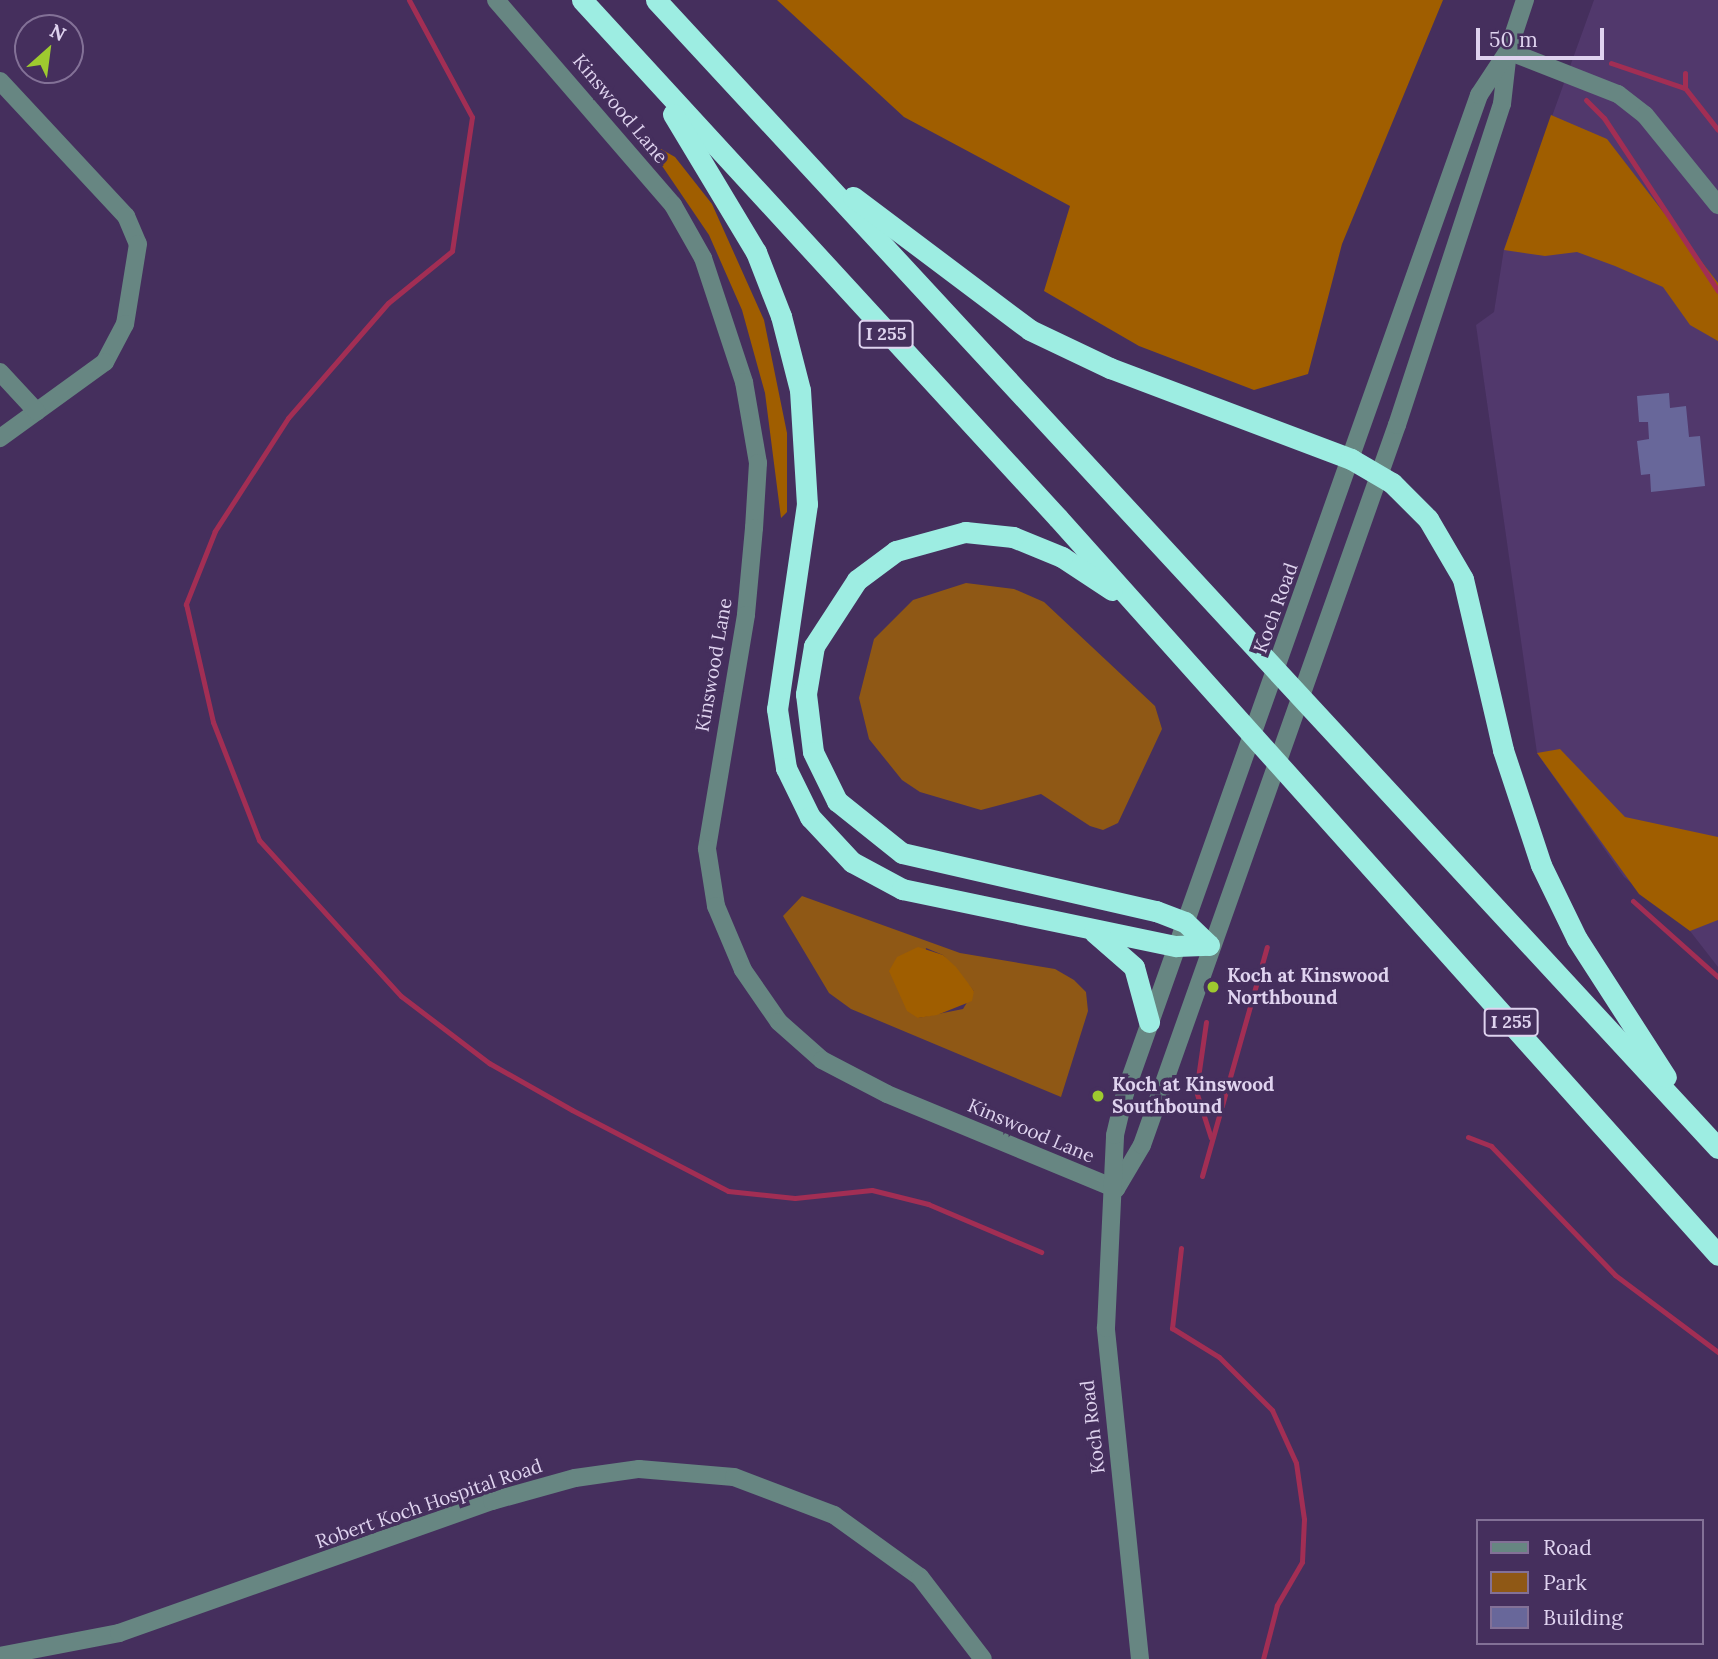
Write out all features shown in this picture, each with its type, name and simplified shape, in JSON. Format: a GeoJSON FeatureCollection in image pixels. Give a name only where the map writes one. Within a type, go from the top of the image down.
{"type":"FeatureCollection","features":[{"type":"Feature","properties":{"kind":"highway","name":"I 255"},"geometry":{"type":"LineString","coordinates":[[582,0],[1137,606],[1718,1255]]}},
{"type":"Feature","properties":{"kind":"highway","name":"I 255"},"geometry":{"type":"LineString","coordinates":[[656,0],[1718,1148]]}},
{"type":"Feature","properties":{"kind":"highway"},"geometry":{"type":"LineString","coordinates":[[637,59],[737,214],[769,282],[792,354],[805,425],[807,504],[777,709],[779,742],[796,792],[827,840],[876,877],[902,889],[1175,946],[1209,945]]}},
{"type":"Feature","properties":{"kind":"highway"},"geometry":{"type":"LineString","coordinates":[[794,149],[961,283],[1030,330],[1110,368],[1351,458],[1379,475],[1428,519],[1454,557],[1503,750],[1541,865],[1590,961],[1700,1129]]}},
{"type":"Feature","properties":{"kind":"highway"},"geometry":{"type":"LineString","coordinates":[[1137,606],[1062,557],[1013,537],[965,532],[920,541],[875,563],[825,623],[809,670],[806,723],[838,801],[902,853],[1185,922],[1209,945]]}},
{"type":"Feature","properties":{"kind":"highway"},"geometry":{"type":"LineString","coordinates":[[1087,927],[1134,967],[1149,1022]]}},
{"type":"Feature","properties":{"kind":"street","name":"Kinswood Lane"},"geometry":{"type":"LineString","coordinates":[[496,0],[673,205],[703,258],[744,382],[758,463],[754,528],[746,615],[708,849],[716,906],[743,970],[779,1022],[822,1060],[887,1094],[1116,1189]]}},
{"type":"Feature","properties":{"kind":"street","name":"Koch Road"},"geometry":{"type":"LineString","coordinates":[[1116,1189],[1142,1145],[1209,945],[1379,475],[1502,104],[1508,51],[1525,0]]}},
{"type":"Feature","properties":{"kind":"street","name":"Koch Road"},"geometry":{"type":"LineString","coordinates":[[1140,1659],[1108,1378],[1106,1286],[1116,1189],[1115,1135],[1175,946],[1479,95],[1508,51]]}},
{"type":"Feature","properties":{"kind":"street"},"geometry":{"type":"LineString","coordinates":[[1508,51],[1618,94],[1645,115],[1718,205]]}},
{"type":"Feature","properties":{"kind":"street"},"geometry":{"type":"LineString","coordinates":[[0,81],[125,216],[138,244],[125,324],[105,362],[0,438]]}},
{"type":"Feature","properties":{"kind":"street"},"geometry":{"type":"LineString","coordinates":[[0,372],[37,412]]}},
{"type":"Feature","properties":{"kind":"street","name":"Robert Koch Hospital Road"},"geometry":{"type":"LineString","coordinates":[[0,1656],[119,1633],[504,1497],[639,1469],[734,1477],[834,1514],[920,1577],[983,1659]]}},
{"type":"Feature","properties":{"kind":"shaded area"},"geometry":{"type":"Polygon","coordinates":[[[777,0],[1443,0],[1342,244],[1308,374],[1254,390],[1139,346],[1044,291],[1070,206],[904,117],[777,0]]]}},
{"type":"Feature","properties":{"kind":"shaded area"},"geometry":{"type":"Polygon","coordinates":[[[1594,0],[1718,0],[1718,967],[1690,931],[1624,877],[1537,753],[1476,325],[1494,312],[1504,249],[1594,0]]]}},
{"type":"Feature","properties":{"kind":"shaded area"},"geometry":{"type":"Polygon","coordinates":[[[1551,115],[1607,139],[1718,283],[1718,341],[1690,325],[1663,287],[1615,266],[1577,252],[1545,256],[1504,250],[1551,115]]]}},
{"type":"Feature","properties":{"kind":"shaded area"},"geometry":{"type":"Polygon","coordinates":[[[661,149],[675,157],[712,204],[764,320],[787,433],[787,512],[781,518],[765,393],[742,310],[709,235],[654,154],[661,149]]]}},
{"type":"Feature","properties":{"kind":"shaded area"},"geometry":{"type":"Polygon","coordinates":[[[1560,749],[1625,817],[1718,837],[1718,920],[1690,931],[1639,894],[1537,753],[1560,749]]]}},
{"type":"Feature","properties":{"kind":"shaded area"},"geometry":{"type":"Polygon","coordinates":[[[918,947],[943,955],[956,967],[974,991],[972,1001],[937,1015],[918,1018],[907,1011],[889,971],[897,957],[918,947]]]}},
{"type":"Feature","properties":{"kind":"green space"},"geometry":{"type":"Polygon","coordinates":[[[966,583],[1014,589],[1044,602],[1155,706],[1162,729],[1118,823],[1103,830],[1090,826],[1041,794],[981,810],[920,792],[902,780],[869,739],[859,698],[874,639],[913,600],[966,583]]]}},
{"type":"Feature","properties":{"kind":"green space"},"geometry":{"type":"Polygon","coordinates":[[[802,896],[960,953],[1055,969],[1074,980],[1086,992],[1088,1011],[1061,1097],[851,1009],[829,993],[783,916],[802,896]],[[926,948],[918,1018],[963,1009],[974,991],[943,955],[926,948]]]}},
{"type":"Feature","properties":{"kind":"building"},"geometry":{"type":"Polygon","coordinates":[[[1669,393],[1670,408],[1686,406],[1689,437],[1700,436],[1705,486],[1651,492],[1650,474],[1641,475],[1637,441],[1649,439],[1648,422],[1639,422],[1637,396],[1669,393]]]}},
{"type":"Feature","properties":{"kind":"waterway"},"geometry":{"type":"LineString","coordinates":[[409,0],[472,117],[452,251],[388,303],[288,418],[215,531],[186,604],[213,722],[259,840],[401,996],[489,1063],[572,1110],[728,1191],[795,1198],[872,1190],[928,1204],[1041,1252]]}},
{"type":"Feature","properties":{"kind":"waterway"},"geometry":{"type":"LineString","coordinates":[[1611,63],[1685,88],[1718,130]]}},
{"type":"Feature","properties":{"kind":"waterway"},"geometry":{"type":"LineString","coordinates":[[1685,73],[1685,88]]}},
{"type":"Feature","properties":{"kind":"waterway"},"geometry":{"type":"LineString","coordinates":[[1586,100],[1604,118],[1718,291]]}},
{"type":"Feature","properties":{"kind":"waterway"},"geometry":{"type":"LineString","coordinates":[[1633,901],[1718,977]]}},
{"type":"Feature","properties":{"kind":"waterway"},"geometry":{"type":"LineString","coordinates":[[1202,1176],[1267,947]]}},
{"type":"Feature","properties":{"kind":"waterway"},"geometry":{"type":"LineString","coordinates":[[1206,1022],[1196,1091],[1211,1138]]}},
{"type":"Feature","properties":{"kind":"waterway"},"geometry":{"type":"LineString","coordinates":[[1468,1137],[1491,1146],[1615,1275],[1718,1352]]}},
{"type":"Feature","properties":{"kind":"waterway"},"geometry":{"type":"LineString","coordinates":[[1181,1248],[1172,1328],[1219,1357],[1272,1410],[1296,1463],[1304,1519],[1302,1562],[1277,1605],[1263,1659]]}},
{"type":"Feature","properties":{"kind":"place","name":"Koch at Kinswood Northbound"},"geometry":{"type":"Point","coordinates":[1213,987]}},
{"type":"Feature","properties":{"kind":"place","name":"Koch at Kinswood Southbound"},"geometry":{"type":"Point","coordinates":[1098,1096]}}]}
